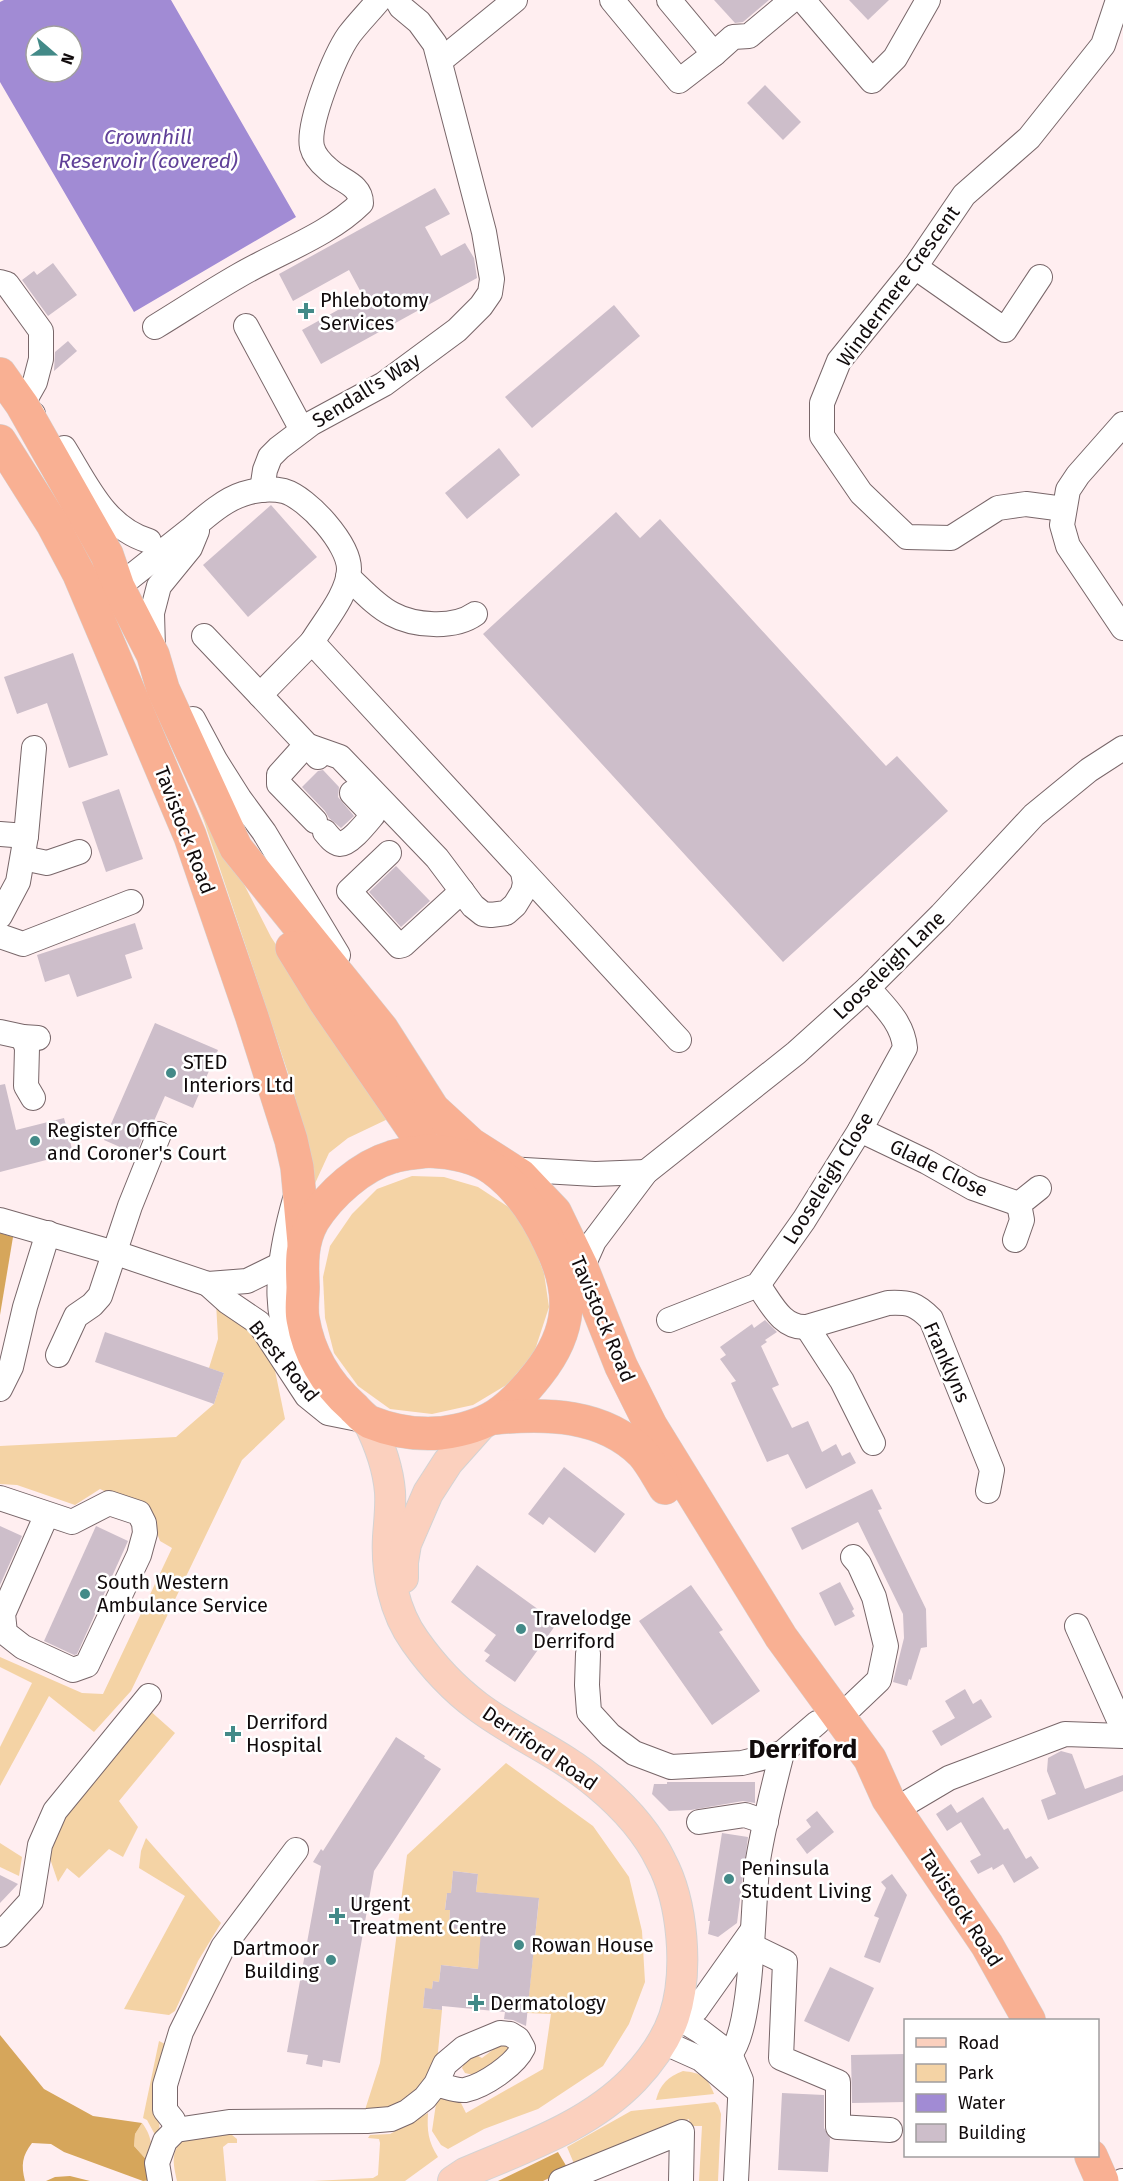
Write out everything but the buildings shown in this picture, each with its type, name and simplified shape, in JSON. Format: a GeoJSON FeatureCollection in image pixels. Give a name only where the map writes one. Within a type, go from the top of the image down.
{"type":"FeatureCollection","features":[{"type":"Feature","properties":{"kind":"highway","name":"Tavistock Road"},"geometry":{"type":"LineString","coordinates":[[0,374],[22,405],[100,542],[103,590],[144,724],[190,836],[291,1140],[297,1167],[295,1254],[303,1319],[314,1354],[325,1378],[368,1421],[404,1432],[426,1434],[449,1432],[488,1421],[526,1415],[554,1415],[579,1419],[614,1431],[643,1454],[780,1674],[805,1704],[828,1720]]}},
{"type":"Feature","properties":{"kind":"highway","name":"Tavistock Road"},"geometry":{"type":"LineString","coordinates":[[0,441],[53,525],[153,655],[163,689],[236,848],[382,1029],[434,1109],[501,1169],[521,1176],[555,1212],[582,1268],[621,1366],[651,1426],[828,1720],[876,1794],[892,1806],[987,1945],[1028,2019]]}},
{"type":"Feature","properties":{"kind":"highway","name":"Tavistock Road"},"geometry":{"type":"LineString","coordinates":[[263,884],[287,941],[428,1151]]}},
{"type":"Feature","properties":{"kind":"highway"},"geometry":{"type":"LineString","coordinates":[[295,1254],[325,1204],[342,1187],[374,1164],[393,1156],[428,1151],[446,1152],[501,1169],[510,1185],[539,1222],[561,1268],[567,1298],[565,1318],[547,1363],[519,1396],[488,1421]]}},
{"type":"Feature","properties":{"kind":"highway"},"geometry":{"type":"LineString","coordinates":[[1091,2157],[1102,2181]]}},
{"type":"Feature","properties":{"kind":"main road","name":"Derriford Road"},"geometry":{"type":"LineString","coordinates":[[368,1421],[377,1438],[390,1491],[388,1558],[394,1595],[413,1639],[451,1684],[478,1707],[570,1764],[599,1786],[645,1832],[662,1862],[673,1891],[679,1921],[682,1955],[680,1984],[669,2028],[633,2080],[574,2125],[465,2173],[453,2181]]}},
{"type":"Feature","properties":{"kind":"main road","name":"Derriford Road"},"geometry":{"type":"LineString","coordinates":[[429,1659],[414,1627],[404,1595],[403,1562],[406,1544],[436,1479],[488,1421]]}},
{"type":"Feature","properties":{"kind":"street"},"geometry":{"type":"LineString","coordinates":[[155,327],[237,276],[328,228],[350,214],[361,203],[357,190],[328,170],[315,154],[312,137],[320,98],[348,37],[378,0]]}},
{"type":"Feature","properties":{"kind":"street","name":"Sendall's Way"},"geometry":{"type":"LineString","coordinates":[[262,490],[270,457],[279,447],[341,405],[384,384],[457,330],[481,306],[490,293],[492,279],[484,232],[435,44],[419,22],[401,7],[397,0]]}},
{"type":"Feature","properties":{"kind":"street"},"geometry":{"type":"LineString","coordinates":[[440,61],[515,0]]}},
{"type":"Feature","properties":{"kind":"street"},"geometry":{"type":"LineString","coordinates":[[612,0],[680,81],[733,37],[749,36],[792,0]]}},
{"type":"Feature","properties":{"kind":"street"},"geometry":{"type":"LineString","coordinates":[[669,0],[714,54]]}},
{"type":"Feature","properties":{"kind":"street"},"geometry":{"type":"LineString","coordinates":[[803,0],[872,81],[895,58],[928,0]]}},
{"type":"Feature","properties":{"kind":"street","name":"Windermere Crescent"},"geometry":{"type":"LineString","coordinates":[[1064,509],[1026,504],[998,508],[951,538],[907,537],[861,493],[822,436],[822,403],[839,361],[915,267],[964,195],[1029,138],[1103,45],[1118,0]]}},
{"type":"Feature","properties":{"kind":"street"},"geometry":{"type":"LineString","coordinates":[[915,267],[1005,330],[1040,278]]}},
{"type":"Feature","properties":{"kind":"street"},"geometry":{"type":"LineString","coordinates":[[0,282],[7,284],[41,331],[41,359],[34,382],[22,405],[55,434],[103,510],[128,533],[149,541],[155,540],[172,529],[201,521]]}},
{"type":"Feature","properties":{"kind":"street"},"geometry":{"type":"LineString","coordinates":[[246,326],[302,430]]}},
{"type":"Feature","properties":{"kind":"street"},"geometry":{"type":"LineString","coordinates":[[1123,424],[1078,475],[1068,490],[1062,525],[1068,546],[1123,628]]}},
{"type":"Feature","properties":{"kind":"street"},"geometry":{"type":"LineString","coordinates":[[103,590],[242,494],[262,490],[285,491],[297,497],[316,513],[346,554],[349,567],[348,577],[345,588],[312,642],[260,695]]}},
{"type":"Feature","properties":{"kind":"street"},"geometry":{"type":"LineString","coordinates":[[153,655],[152,613],[159,586],[190,548],[201,521]]}},
{"type":"Feature","properties":{"kind":"street"},"geometry":{"type":"LineString","coordinates":[[103,590],[123,563],[149,541]]}},
{"type":"Feature","properties":{"kind":"street"},"geometry":{"type":"LineString","coordinates":[[348,577],[392,614],[419,623],[445,623],[468,619],[475,614]]}},
{"type":"Feature","properties":{"kind":"street"},"geometry":{"type":"LineString","coordinates":[[204,636],[373,815],[348,842],[340,844],[333,841],[279,784],[279,775],[306,745]]}},
{"type":"Feature","properties":{"kind":"street"},"geometry":{"type":"LineString","coordinates":[[312,642],[679,1040]]}},
{"type":"Feature","properties":{"kind":"street","name":"Tavistock Road"},"geometry":{"type":"LineString","coordinates":[[153,655],[162,662],[215,760],[264,832],[260,853],[263,884]]}},
{"type":"Feature","properties":{"kind":"street"},"geometry":{"type":"LineString","coordinates":[[306,745],[340,757],[437,858],[473,906],[483,914],[506,913],[515,905],[523,892],[524,872]]}},
{"type":"Feature","properties":{"kind":"street"},"geometry":{"type":"LineString","coordinates":[[0,916],[18,882],[24,847],[34,748]]}},
{"type":"Feature","properties":{"kind":"street","name":"Looseleigh Lane"},"geometry":{"type":"LineString","coordinates":[[567,1298],[594,1241],[646,1172],[796,1053],[868,988],[941,915],[1034,815],[1089,770],[1123,748]]}},
{"type":"Feature","properties":{"kind":"street"},"geometry":{"type":"LineString","coordinates":[[264,832],[382,1029]]}},
{"type":"Feature","properties":{"kind":"street"},"geometry":{"type":"LineString","coordinates":[[0,834],[47,863],[80,852]]}},
{"type":"Feature","properties":{"kind":"street"},"geometry":{"type":"LineString","coordinates":[[389,853],[349,891],[399,946],[403,945],[461,890]]}},
{"type":"Feature","properties":{"kind":"street"},"geometry":{"type":"LineString","coordinates":[[0,936],[23,944],[131,902]]}},
{"type":"Feature","properties":{"kind":"street","name":"Looseleigh Close"},"geometry":{"type":"LineString","coordinates":[[758,1285],[804,1220],[860,1130],[905,1048],[904,1035],[900,1027],[868,988]]}},
{"type":"Feature","properties":{"kind":"street"},"geometry":{"type":"LineString","coordinates":[[0,1032],[32,1038],[27,1048],[26,1086],[33,1098]]}},
{"type":"Feature","properties":{"kind":"street","name":"Glade Close"},"geometry":{"type":"LineString","coordinates":[[860,1130],[927,1162],[973,1188],[1019,1204]]}},
{"type":"Feature","properties":{"kind":"street"},"geometry":{"type":"LineString","coordinates":[[58,1355],[76,1316],[100,1296],[130,1206],[159,1134]]}},
{"type":"Feature","properties":{"kind":"street"},"geometry":{"type":"LineString","coordinates":[[501,1169],[595,1174],[646,1172]]}},
{"type":"Feature","properties":{"kind":"street"},"geometry":{"type":"LineString","coordinates":[[1016,1240],[1022,1220],[1019,1204],[1039,1188]]}},
{"type":"Feature","properties":{"kind":"street","name":"Brest Road"},"geometry":{"type":"LineString","coordinates":[[0,1220],[115,1253],[208,1284],[247,1281],[295,1254]]}},
{"type":"Feature","properties":{"kind":"street"},"geometry":{"type":"LineString","coordinates":[[0,1389],[11,1367],[10,1325],[48,1233]]}},
{"type":"Feature","properties":{"kind":"street","name":"Brest Road"},"geometry":{"type":"LineString","coordinates":[[208,1284],[228,1302],[259,1323],[307,1396],[328,1413],[368,1421]]}},
{"type":"Feature","properties":{"kind":"street"},"geometry":{"type":"LineString","coordinates":[[669,1320],[758,1285],[784,1321],[796,1328],[807,1327],[842,1381],[873,1443]]}},
{"type":"Feature","properties":{"kind":"street","name":"Franklyns"},"geometry":{"type":"LineString","coordinates":[[807,1327],[888,1304],[917,1305],[931,1319],[992,1470],[988,1491]]}},
{"type":"Feature","properties":{"kind":"street"},"geometry":{"type":"LineString","coordinates":[[0,1498],[72,1522],[109,1503],[139,1513],[144,1523],[145,1533],[139,1555],[122,1594],[87,1665],[73,1670],[23,1647],[5,1633],[3,1614],[47,1514]]}},
{"type":"Feature","properties":{"kind":"street"},"geometry":{"type":"LineString","coordinates":[[588,1654],[589,1712],[610,1735],[634,1753],[671,1767],[742,1763],[782,1753],[879,1680],[886,1646],[874,1597],[859,1564],[853,1557]]}},
{"type":"Feature","properties":{"kind":"street"},"geometry":{"type":"LineString","coordinates":[[1077,1626],[1123,1729]]}},
{"type":"Feature","properties":{"kind":"street"},"geometry":{"type":"LineString","coordinates":[[0,1935],[31,1901],[40,1845],[55,1811],[149,1696]]}},
{"type":"Feature","properties":{"kind":"street"},"geometry":{"type":"LineString","coordinates":[[892,1806],[905,1804],[949,1778],[1065,1734],[1123,1736]]}},
{"type":"Feature","properties":{"kind":"street"},"geometry":{"type":"LineString","coordinates":[[730,2054],[740,2032],[748,1985],[758,1861],[782,1753]]}},
{"type":"Feature","properties":{"kind":"street"},"geometry":{"type":"LineString","coordinates":[[699,1822],[745,1815],[766,1822]]}},
{"type":"Feature","properties":{"kind":"street"},"geometry":{"type":"LineString","coordinates":[[176,2130],[173,2120],[165,2110],[165,2085],[181,2032],[223,1947],[296,1850]]}},
{"type":"Feature","properties":{"kind":"street"},"geometry":{"type":"LineString","coordinates":[[669,2028],[696,2010],[752,1938]]}},
{"type":"Feature","properties":{"kind":"street"},"geometry":{"type":"LineString","coordinates":[[752,1938],[785,1962],[781,2058],[838,2082],[838,2127],[890,2130]]}},
{"type":"Feature","properties":{"kind":"street"},"geometry":{"type":"LineString","coordinates":[[669,2028],[700,2031],[730,2054],[741,2080],[736,2181]]}},
{"type":"Feature","properties":{"kind":"street"},"geometry":{"type":"LineString","coordinates":[[669,2028],[740,2092]]}},
{"type":"Feature","properties":{"kind":"street"},"geometry":{"type":"LineString","coordinates":[[160,2181],[157,2163],[165,2141],[176,2130],[229,2122],[385,2120],[407,2112],[425,2098],[436,2085]]}},
{"type":"Feature","properties":{"kind":"street"},"geometry":{"type":"LineString","coordinates":[[561,2181],[682,2132],[681,2181]]}},
{"type":"Feature","properties":{"kind":"green space"},"geometry":{"type":"Polygon","coordinates":[[[178,755],[271,937],[390,1118],[348,1138],[329,1153],[312,1190],[294,1091],[204,821],[178,755]]]}},
{"type":"Feature","properties":{"kind":"green space"},"geometry":{"type":"Polygon","coordinates":[[[412,1176],[444,1177],[478,1187],[510,1208],[531,1238],[544,1273],[549,1307],[534,1353],[508,1384],[473,1405],[432,1414],[390,1409],[358,1386],[334,1353],[325,1318],[323,1277],[330,1246],[352,1214],[377,1189],[412,1176]]]}},
{"type":"Feature","properties":{"kind":"green space"},"geometry":{"type":"Polygon","coordinates":[[[216,1302],[254,1332],[272,1356],[285,1419],[242,1460],[131,1691],[94,1732],[49,1696],[0,1786],[0,1747],[32,1683],[0,1667],[0,1657],[82,1693],[103,1694],[172,1548],[160,1541],[153,1523],[137,1506],[100,1489],[75,1505],[17,1485],[0,1484],[0,1446],[176,1437],[214,1404],[224,1373],[209,1368],[218,1339],[216,1302]]]}},
{"type":"Feature","properties":{"kind":"green space"},"geometry":{"type":"Polygon","coordinates":[[[148,1709],[175,1733],[119,1801],[138,1827],[123,1857],[109,1849],[79,1878],[67,1868],[58,1882],[45,1844],[148,1709]]]}},
{"type":"Feature","properties":{"kind":"green space"},"geometry":{"type":"Polygon","coordinates":[[[506,1763],[593,1826],[629,1877],[642,1931],[645,1982],[629,2024],[603,2066],[538,2109],[484,2129],[448,2149],[441,2145],[432,2131],[437,2097],[459,2099],[466,2113],[543,2069],[551,2014],[527,2013],[539,1899],[476,1892],[478,1874],[453,1871],[451,1893],[447,1893],[445,1909],[450,1910],[449,1928],[504,1934],[479,1956],[478,1969],[441,1965],[439,1982],[433,1981],[432,1989],[425,1989],[423,2008],[442,2010],[437,2062],[427,2084],[401,2106],[364,2113],[380,2063],[407,1855],[506,1763]]]}},
{"type":"Feature","properties":{"kind":"green space"},"geometry":{"type":"Polygon","coordinates":[[[146,1838],[221,1923],[198,1961],[175,2011],[169,2015],[124,2009],[185,1896],[139,1868],[141,1851],[146,1838]]]}},
{"type":"Feature","properties":{"kind":"green space"},"geometry":{"type":"Polygon","coordinates":[[[0,1843],[22,1857],[19,1876],[0,1867],[0,1843]]]}},
{"type":"Feature","properties":{"kind":"green space"},"geometry":{"type":"Polygon","coordinates":[[[159,2041],[167,2045],[158,2091],[160,2144],[147,2120],[143,2118],[159,2041]]]}},
{"type":"Feature","properties":{"kind":"green space"},"geometry":{"type":"Polygon","coordinates":[[[503,2042],[514,2050],[474,2075],[465,2073],[462,2068],[470,2052],[482,2058],[503,2042]]]}},
{"type":"Feature","properties":{"kind":"green space"},"geometry":{"type":"Polygon","coordinates":[[[683,2071],[703,2076],[714,2094],[656,2100],[665,2082],[683,2071]]]}},
{"type":"Feature","properties":{"kind":"green space"},"geometry":{"type":"Polygon","coordinates":[[[715,2102],[721,2114],[718,2181],[699,2181],[702,2126],[690,2126],[689,2119],[575,2166],[567,2147],[631,2111],[715,2102]]]}},
{"type":"Feature","properties":{"kind":"green space"},"geometry":{"type":"Polygon","coordinates":[[[428,2113],[429,2136],[438,2157],[405,2181],[313,2181],[373,2178],[378,2175],[380,2143],[379,2139],[368,2138],[370,2135],[390,2134],[428,2113]]]}},
{"type":"Feature","properties":{"kind":"green space"},"geometry":{"type":"Polygon","coordinates":[[[142,2123],[150,2138],[151,2165],[134,2146],[135,2134],[142,2123]]]}},
{"type":"Feature","properties":{"kind":"green space"},"geometry":{"type":"Polygon","coordinates":[[[215,2133],[232,2135],[237,2139],[237,2143],[228,2143],[223,2147],[226,2181],[177,2181],[174,2157],[180,2142],[185,2136],[215,2133]]]}},
{"type":"Feature","properties":{"kind":"shaded area"},"geometry":{"type":"Polygon","coordinates":[[[0,1233],[13,1237],[0,1315],[0,1233]]]}},
{"type":"Feature","properties":{"kind":"shaded area"},"geometry":{"type":"Polygon","coordinates":[[[0,2035],[44,2089],[93,2116],[142,2123],[135,2134],[134,2146],[151,2165],[152,2180],[143,2181],[64,2152],[51,2144],[32,2143],[23,2161],[25,2181],[0,2181],[0,2035]]]}},
{"type":"Feature","properties":{"kind":"shaded area"},"geometry":{"type":"Polygon","coordinates":[[[558,2152],[568,2169],[543,2181],[498,2181],[558,2152]]]}},
{"type":"Feature","properties":{"kind":"shaded area"},"geometry":{"type":"Polygon","coordinates":[[[70,2176],[90,2181],[46,2181],[55,2177],[70,2176]]]}},
{"type":"Feature","properties":{"kind":"water","name":"Crownhill Reservoir (covered)"},"geometry":{"type":"Polygon","coordinates":[[[4,0],[171,0],[296,217],[134,312],[0,82],[0,2],[4,0]]]}},
{"type":"Feature","properties":{"kind":"place","name":"Phlebotomy Services"},"geometry":{"type":"Point","coordinates":[306,311]}},
{"type":"Feature","properties":{"kind":"place","name":"STED Interiors Ltd"},"geometry":{"type":"Point","coordinates":[171,1073]}},
{"type":"Feature","properties":{"kind":"place","name":"Register Office and Coroner's Court"},"geometry":{"type":"Point","coordinates":[35,1141]}},
{"type":"Feature","properties":{"kind":"place","name":"South Western Ambulance Service"},"geometry":{"type":"Point","coordinates":[85,1594]}},
{"type":"Feature","properties":{"kind":"place","name":"Travelodge Derriford"},"geometry":{"type":"Point","coordinates":[521,1629]}},
{"type":"Feature","properties":{"kind":"place","name":"Derriford Hospital"},"geometry":{"type":"Point","coordinates":[233,1734]}},
{"type":"Feature","properties":{"kind":"place","name":"Peninsula Student Living"},"geometry":{"type":"Point","coordinates":[729,1879]}},
{"type":"Feature","properties":{"kind":"place","name":"Urgent Treatment Centre"},"geometry":{"type":"Point","coordinates":[337,1916]}},
{"type":"Feature","properties":{"kind":"place","name":"Rowan House"},"geometry":{"type":"Point","coordinates":[519,1945]}},
{"type":"Feature","properties":{"kind":"place","name":"Dartmoor Building"},"geometry":{"type":"Point","coordinates":[331,1960]}},
{"type":"Feature","properties":{"kind":"place","name":"Dermatology"},"geometry":{"type":"Point","coordinates":[476,2003]}},
{"type":"Feature","properties":{"kind":"district","name":"Derriford"},"geometry":{"type":"Point","coordinates":[803,1749]}}]}
